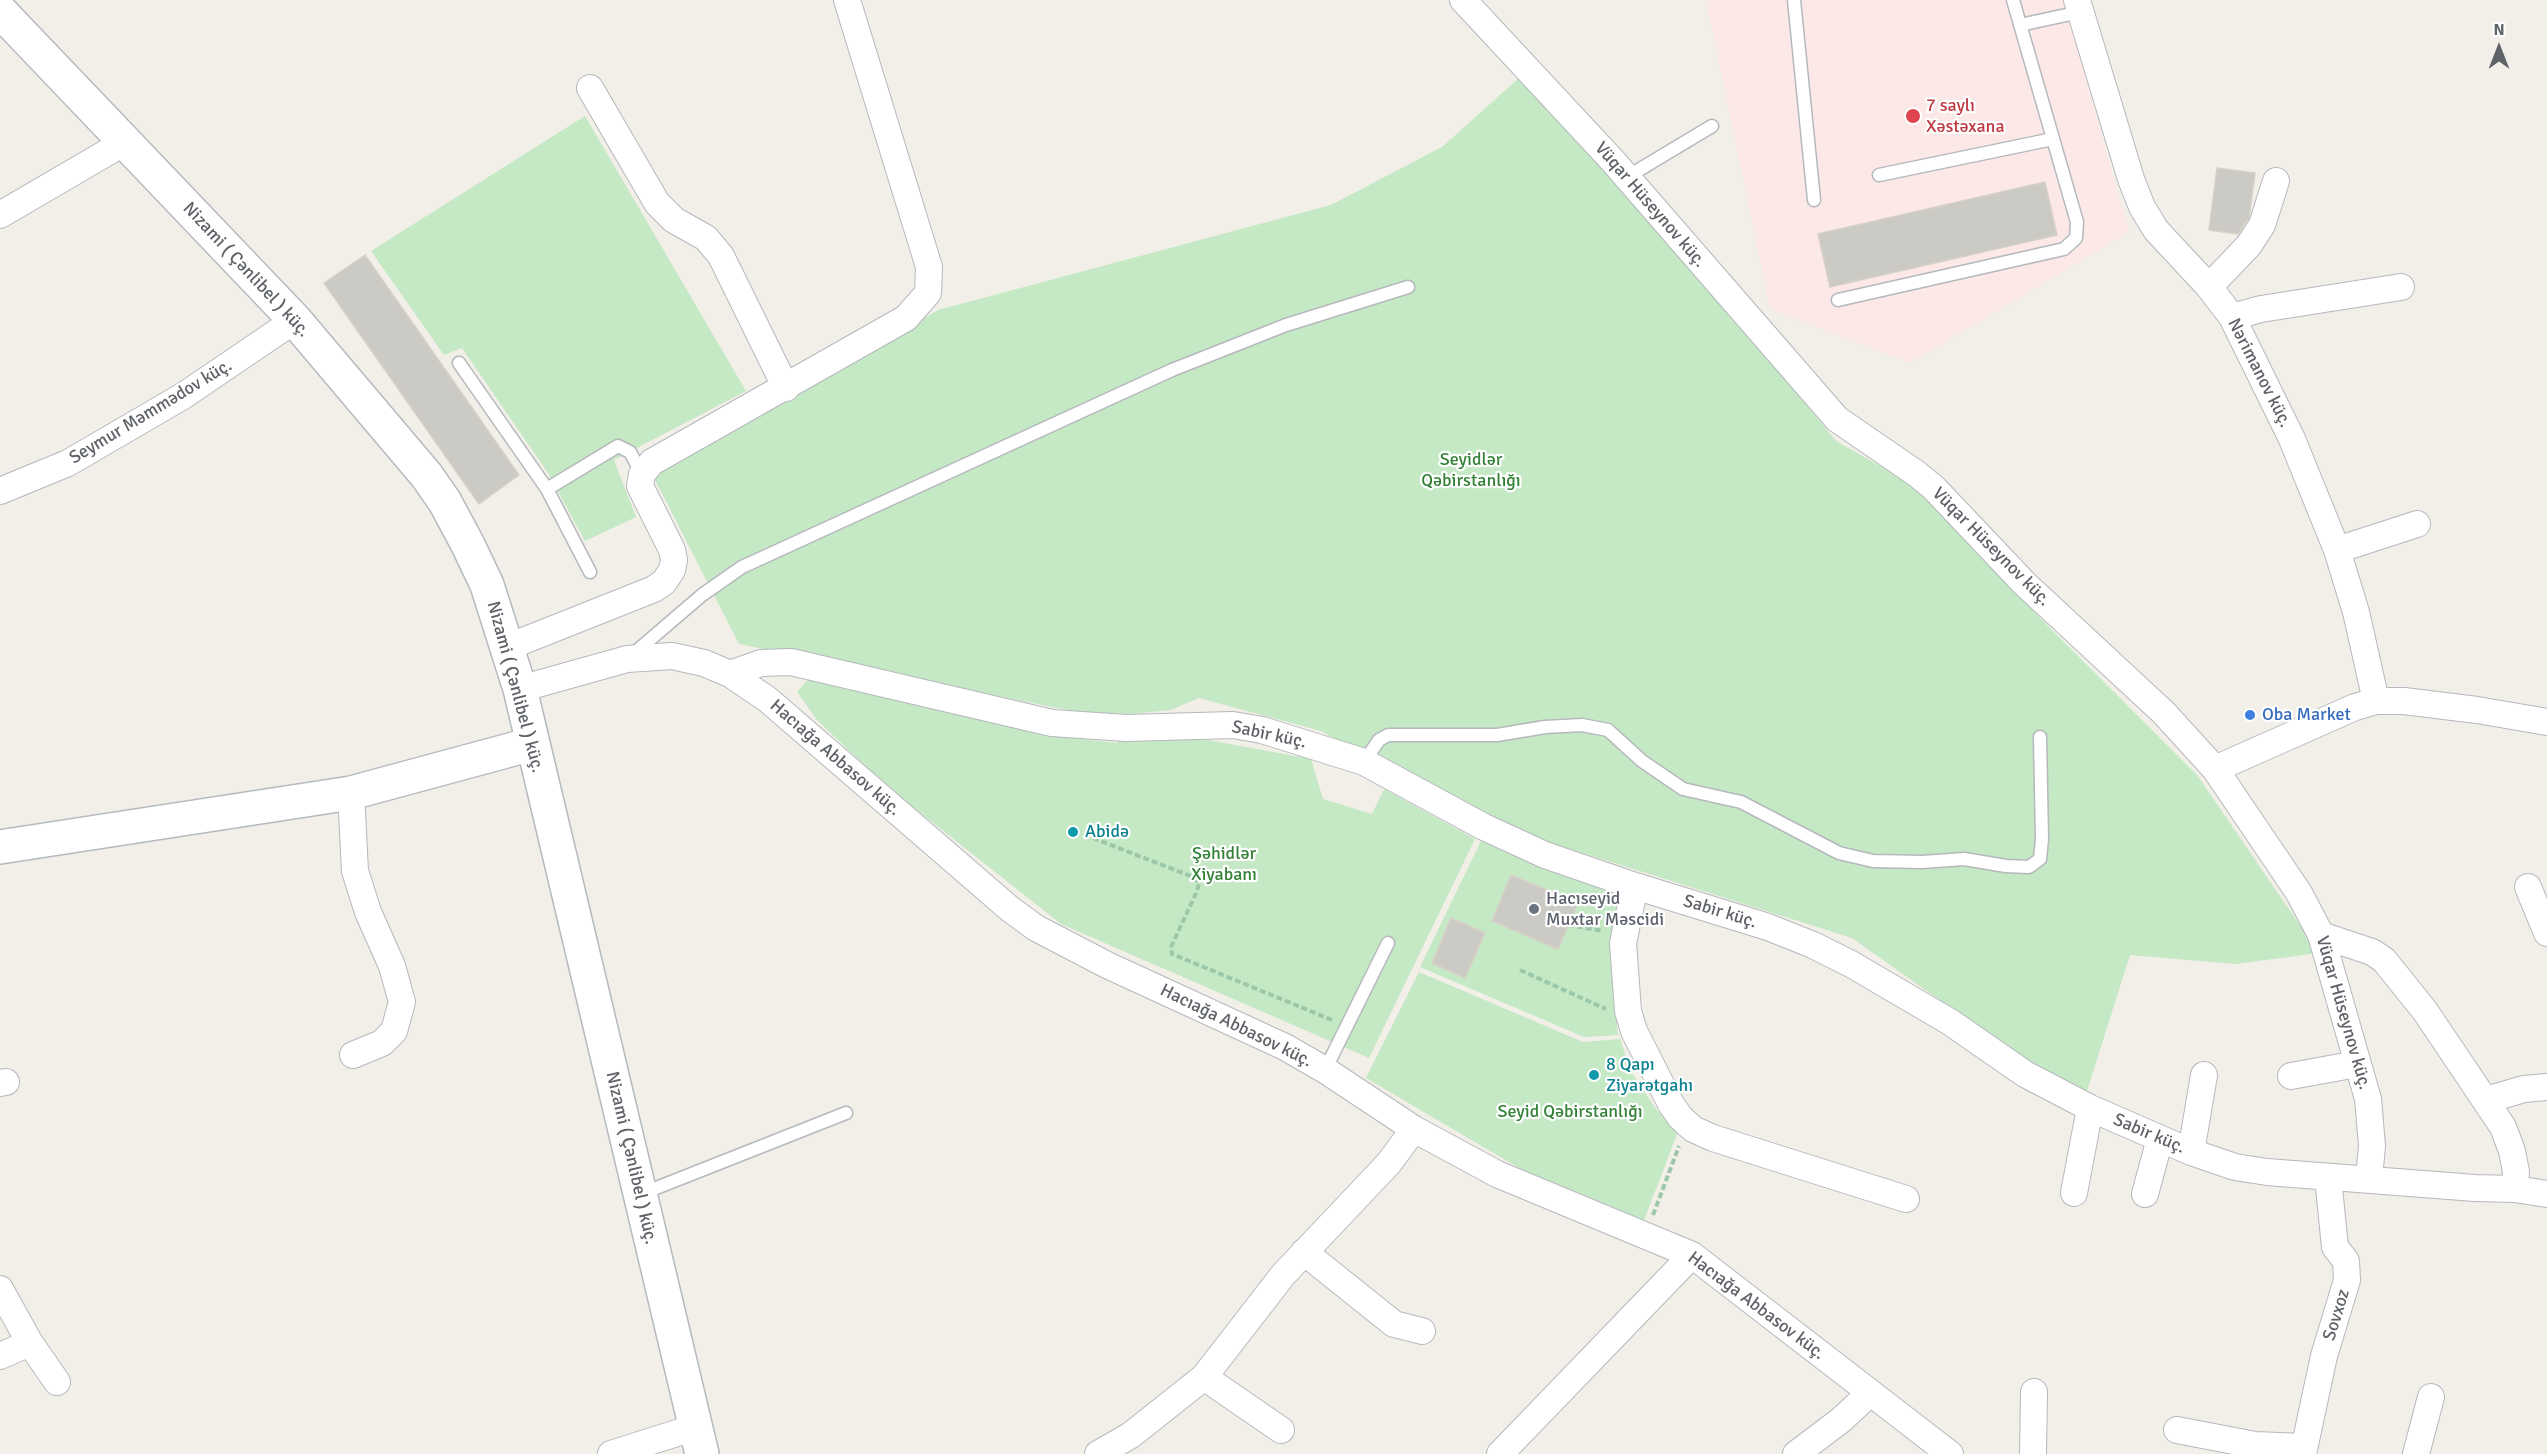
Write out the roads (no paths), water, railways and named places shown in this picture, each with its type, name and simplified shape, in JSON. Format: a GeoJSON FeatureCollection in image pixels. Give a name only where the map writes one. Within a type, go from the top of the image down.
{"type":"FeatureCollection","features":[{"type":"Feature","properties":{"kind":"main road","name":"Nizami ( Çənlibel ) küç."},"geometry":{"type":"LineString","coordinates":[[0,11],[295,320],[404,447],[445,502],[487,585],[520,689],[699,1440]]}},
{"type":"Feature","properties":{"kind":"main road"},"geometry":{"type":"LineString","coordinates":[[0,847],[351,793],[532,744]]}},
{"type":"Feature","properties":{"kind":"street"},"geometry":{"type":"LineString","coordinates":[[507,647],[654,589],[664,582],[672,570],[674,560],[672,550],[640,486],[642,474],[652,462],[906,318],[928,293],[929,267],[847,0]]}},
{"type":"Feature","properties":{"kind":"street","name":"Vüqar Hüseynov küç."},"geometry":{"type":"LineString","coordinates":[[1463,0],[1627,177],[1837,419],[1934,488],[2024,583],[2164,713],[2215,769],[2299,893],[2321,935],[2368,1099],[2372,1123],[2369,1178]]}},
{"type":"Feature","properties":{"kind":"street","name":"Nərimanov küç."},"geometry":{"type":"LineString","coordinates":[[2079,6],[2131,179],[2142,207],[2156,230],[2209,287],[2232,317],[2292,439],[2337,550],[2356,612],[2376,701]]}},
{"type":"Feature","properties":{"kind":"street"},"geometry":{"type":"LineString","coordinates":[[590,88],[657,203],[674,220],[706,238],[721,256],[786,388]]}},
{"type":"Feature","properties":{"kind":"street"},"geometry":{"type":"LineString","coordinates":[[0,215],[125,142]]}},
{"type":"Feature","properties":{"kind":"street"},"geometry":{"type":"LineString","coordinates":[[2209,287],[2249,245],[2262,225],[2276,181]]}},
{"type":"Feature","properties":{"kind":"street"},"geometry":{"type":"LineString","coordinates":[[2232,317],[2261,309],[2401,287]]}},
{"type":"Feature","properties":{"kind":"street","name":"Seymur Məmmədov küç."},"geometry":{"type":"LineString","coordinates":[[0,491],[78,457],[183,396],[295,320]]}},
{"type":"Feature","properties":{"kind":"street"},"geometry":{"type":"LineString","coordinates":[[2337,550],[2417,524]]}},
{"type":"Feature","properties":{"kind":"street","name":"Hacıağa Abbasov küç."},"geometry":{"type":"LineString","coordinates":[[520,689],[627,659],[672,656],[704,663],[730,674],[767,699],[1010,909],[1036,928],[1107,965],[1285,1047],[1325,1070],[1414,1129],[1497,1174],[1692,1255],[1950,1454]]}},
{"type":"Feature","properties":{"kind":"street","name":"Sabir küç."},"geometry":{"type":"LineString","coordinates":[[730,674],[761,663],[791,662],[1052,723],[1126,728],[1233,725],[1262,730],[1364,762],[1503,837],[1545,855],[1635,886],[1719,910],[1813,945],[1851,964],[1950,1022],[2025,1074],[2090,1108],[2191,1152],[2235,1167],[2328,1178],[2369,1178],[2475,1188],[2516,1189],[2547,1194]]}},
{"type":"Feature","properties":{"kind":"street"},"geometry":{"type":"LineString","coordinates":[[2215,769],[2355,707],[2376,701],[2404,701],[2547,722]]}},
{"type":"Feature","properties":{"kind":"street"},"geometry":{"type":"LineString","coordinates":[[351,793],[355,870],[368,912],[392,966],[402,1002],[394,1031],[382,1043],[353,1055]]}},
{"type":"Feature","properties":{"kind":"street"},"geometry":{"type":"LineString","coordinates":[[1635,886],[1624,934],[1625,994],[1634,1031],[1671,1104],[1693,1129],[1713,1138],[1906,1199]]}},
{"type":"Feature","properties":{"kind":"street"},"geometry":{"type":"LineString","coordinates":[[2528,887],[2547,933]]}},
{"type":"Feature","properties":{"kind":"street"},"geometry":{"type":"LineString","coordinates":[[2321,935],[2372,952],[2384,960],[2425,1011],[2503,1127],[2512,1151],[2516,1189]]}},
{"type":"Feature","properties":{"kind":"street"},"geometry":{"type":"LineString","coordinates":[[2291,1076],[2357,1064]]}},
{"type":"Feature","properties":{"kind":"street"},"geometry":{"type":"LineString","coordinates":[[2191,1152],[2204,1075]]}},
{"type":"Feature","properties":{"kind":"street"},"geometry":{"type":"LineString","coordinates":[[2486,1100],[2524,1089],[2547,1087]]}},
{"type":"Feature","properties":{"kind":"street"},"geometry":{"type":"LineString","coordinates":[[2074,1193],[2090,1108]]}},
{"type":"Feature","properties":{"kind":"street"},"geometry":{"type":"LineString","coordinates":[[1098,1454],[1131,1435],[1204,1377],[1283,1275],[1389,1163],[1414,1129]]}},
{"type":"Feature","properties":{"kind":"street"},"geometry":{"type":"LineString","coordinates":[[2145,1194],[2160,1139]]}},
{"type":"Feature","properties":{"kind":"street","name":"Sovxoz"},"geometry":{"type":"LineString","coordinates":[[2303,1451],[2324,1356],[2347,1280],[2346,1261],[2335,1247],[2328,1178]]}},
{"type":"Feature","properties":{"kind":"street"},"geometry":{"type":"LineString","coordinates":[[1304,1252],[1394,1324],[1422,1331]]}},
{"type":"Feature","properties":{"kind":"street"},"geometry":{"type":"LineString","coordinates":[[1500,1454],[1692,1255]]}},
{"type":"Feature","properties":{"kind":"street"},"geometry":{"type":"LineString","coordinates":[[0,1289],[30,1342],[57,1382]]}},
{"type":"Feature","properties":{"kind":"street"},"geometry":{"type":"LineString","coordinates":[[0,1356],[30,1342]]}},
{"type":"Feature","properties":{"kind":"street"},"geometry":{"type":"LineString","coordinates":[[1204,1377],[1281,1430]]}},
{"type":"Feature","properties":{"kind":"street"},"geometry":{"type":"LineString","coordinates":[[2033,1454],[2034,1392]]}},
{"type":"Feature","properties":{"kind":"street"},"geometry":{"type":"LineString","coordinates":[[1796,1454],[1842,1420],[1870,1393]]}},
{"type":"Feature","properties":{"kind":"street"},"geometry":{"type":"LineString","coordinates":[[2416,1454],[2431,1397]]}},
{"type":"Feature","properties":{"kind":"street"},"geometry":{"type":"LineString","coordinates":[[2177,1430],[2255,1445],[2303,1451]]}},
{"type":"Feature","properties":{"kind":"street"},"geometry":{"type":"LineString","coordinates":[[611,1454],[699,1440]]}},
{"type":"Feature","properties":{"kind":"lane"},"geometry":{"type":"LineString","coordinates":[[1794,0],[1815,200]]}},
{"type":"Feature","properties":{"kind":"lane"},"geometry":{"type":"LineString","coordinates":[[1838,300],[2064,249],[2076,238],[2078,222],[2013,0]]}},
{"type":"Feature","properties":{"kind":"lane"},"geometry":{"type":"LineString","coordinates":[[2020,25],[2079,6]]}},
{"type":"Feature","properties":{"kind":"lane"},"geometry":{"type":"LineString","coordinates":[[1627,177],[1712,126]]}},
{"type":"Feature","properties":{"kind":"lane"},"geometry":{"type":"LineString","coordinates":[[1879,175],[2053,139]]}},
{"type":"Feature","properties":{"kind":"lane"},"geometry":{"type":"LineString","coordinates":[[627,659],[702,595],[742,567],[1172,370],[1286,324],[1408,287]]}},
{"type":"Feature","properties":{"kind":"lane"},"geometry":{"type":"LineString","coordinates":[[459,363],[547,489],[590,572]]}},
{"type":"Feature","properties":{"kind":"lane"},"geometry":{"type":"LineString","coordinates":[[547,489],[618,446],[630,452],[642,474]]}},
{"type":"Feature","properties":{"kind":"lane"},"geometry":{"type":"LineString","coordinates":[[1364,762],[1380,740],[1388,735],[1497,735],[1545,727],[1582,725],[1608,730],[1642,761],[1683,789],[1741,802],[1839,853],[1873,861],[1922,862],[1964,859],[2006,866],[2029,867],[2040,859],[2042,840],[2040,737]]}},
{"type":"Feature","properties":{"kind":"lane"},"geometry":{"type":"LineString","coordinates":[[1325,1070],[1388,943]]}},
{"type":"Feature","properties":{"kind":"lane"},"geometry":{"type":"LineString","coordinates":[[640,1194],[846,1113]]}},
{"type":"Feature","properties":{"kind":"place","name":"7 saylı Xəstəxana"},"geometry":{"type":"Point","coordinates":[1913,116]}},
{"type":"Feature","properties":{"kind":"place","name":"Oba Market"},"geometry":{"type":"Point","coordinates":[2250,715]}},
{"type":"Feature","properties":{"kind":"place","name":"Abidə"},"geometry":{"type":"Point","coordinates":[1073,832]}},
{"type":"Feature","properties":{"kind":"place","name":"Hacıseyid Muxtar Məscidi"},"geometry":{"type":"Point","coordinates":[1534,909]}},
{"type":"Feature","properties":{"kind":"place","name":"8 Qapı Ziyarətgahı"},"geometry":{"type":"Point","coordinates":[1594,1075]}},
{"type":"Feature","properties":{"kind":"park label","name":"Seyidlər Qəbirstanlığı"},"geometry":{"type":"Point","coordinates":[1471,470]}},
{"type":"Feature","properties":{"kind":"park label","name":"Şəhidlər Xiyabanı"},"geometry":{"type":"Point","coordinates":[1224,864]}},
{"type":"Feature","properties":{"kind":"park label","name":"Seyid Qəbirstanlığı"},"geometry":{"type":"Point","coordinates":[1570,1112]}}]}
